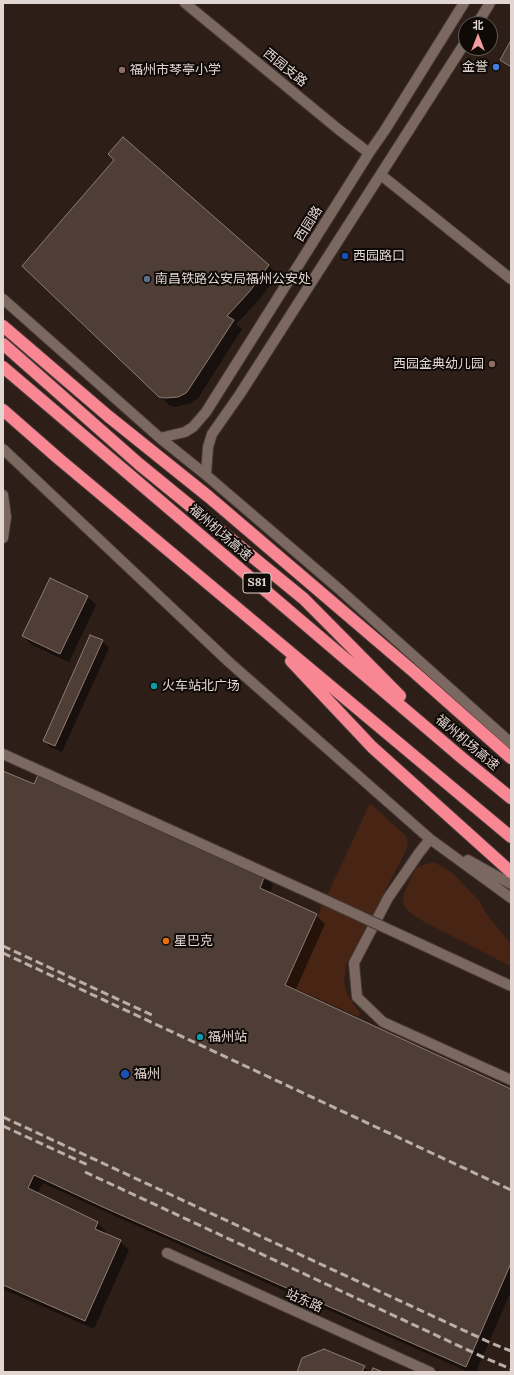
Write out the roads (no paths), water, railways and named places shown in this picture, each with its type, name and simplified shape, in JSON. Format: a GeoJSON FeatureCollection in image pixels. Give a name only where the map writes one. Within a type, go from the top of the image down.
{"type":"FeatureCollection","features":[{"type":"Feature","properties":{"kind":"highway"},"geometry":{"type":"LineString","coordinates":[[3,326],[108,416],[215,502],[414,672],[511,758]]}},
{"type":"Feature","properties":{"kind":"highway"},"geometry":{"type":"LineString","coordinates":[[3,344],[139,464],[304,599],[462,758]]}},
{"type":"Feature","properties":{"kind":"highway","name":"福州机场高速"},"geometry":{"type":"LineString","coordinates":[[3,367],[511,798]]}},
{"type":"Feature","properties":{"kind":"highway","name":"S81"},"geometry":{"type":"LineString","coordinates":[[3,410],[59,459],[511,837]]}},
{"type":"Feature","properties":{"kind":"highway"},"geometry":{"type":"LineString","coordinates":[[252,620],[372,747],[511,872]]}},
{"type":"Feature","properties":{"kind":"main road","name":"西园支路"},"geometry":{"type":"LineString","coordinates":[[185,3],[369,153]]}},
{"type":"Feature","properties":{"kind":"main road","name":"西园路"},"geometry":{"type":"LineString","coordinates":[[160,438],[185,432],[193,427],[202,418],[464,3]]}},
{"type":"Feature","properties":{"kind":"main road"},"geometry":{"type":"LineString","coordinates":[[482,16],[490,3]]}},
{"type":"Feature","properties":{"kind":"main road"},"geometry":{"type":"LineString","coordinates":[[206,475],[208,447],[212,434],[244,388],[458,54]]}},
{"type":"Feature","properties":{"kind":"main road"},"geometry":{"type":"LineString","coordinates":[[381,175],[511,279]]}},
{"type":"Feature","properties":{"kind":"main road"},"geometry":{"type":"LineString","coordinates":[[3,299],[160,438],[206,475],[339,589],[511,743]]}},
{"type":"Feature","properties":{"kind":"main road"},"geometry":{"type":"LineString","coordinates":[[3,449],[230,663],[430,839],[511,898]]}},
{"type":"Feature","properties":{"kind":"main road"},"geometry":{"type":"LineString","coordinates":[[3,495],[6,517],[3,538]]}},
{"type":"Feature","properties":{"kind":"main road"},"geometry":{"type":"LineString","coordinates":[[3,754],[511,986]]}},
{"type":"Feature","properties":{"kind":"main road"},"geometry":{"type":"LineString","coordinates":[[430,839],[511,884]]}},
{"type":"Feature","properties":{"kind":"main road"},"geometry":{"type":"LineString","coordinates":[[430,839],[388,898],[354,963],[357,997],[383,1022],[511,1080]]}},
{"type":"Feature","properties":{"kind":"main road","name":"站东路"},"geometry":{"type":"LineString","coordinates":[[167,1253],[430,1372]]}},
{"type":"Feature","properties":{"kind":"railway"},"geometry":{"type":"LineString","coordinates":[[3,946],[154,1016]]}},
{"type":"Feature","properties":{"kind":"railway"},"geometry":{"type":"LineString","coordinates":[[3,953],[511,1190]]}},
{"type":"Feature","properties":{"kind":"railway"},"geometry":{"type":"LineString","coordinates":[[3,1117],[511,1351]]}},
{"type":"Feature","properties":{"kind":"railway"},"geometry":{"type":"LineString","coordinates":[[3,1126],[88,1165]]}},
{"type":"Feature","properties":{"kind":"railway"},"geometry":{"type":"LineString","coordinates":[[85,1172],[511,1369]]}},
{"type":"Feature","properties":{"kind":"place","name":"金誉"},"geometry":{"type":"Point","coordinates":[496,67]}},
{"type":"Feature","properties":{"kind":"place","name":"福州市琴亭小学"},"geometry":{"type":"Point","coordinates":[122,70]}},
{"type":"Feature","properties":{"kind":"place","name":"西园路口"},"geometry":{"type":"Point","coordinates":[345,256]}},
{"type":"Feature","properties":{"kind":"place","name":"南昌铁路公安局福州公安处"},"geometry":{"type":"Point","coordinates":[147,279]}},
{"type":"Feature","properties":{"kind":"place","name":"西园金典幼儿园"},"geometry":{"type":"Point","coordinates":[492,364]}},
{"type":"Feature","properties":{"kind":"place","name":"火车站北广场"},"geometry":{"type":"Point","coordinates":[154,686]}},
{"type":"Feature","properties":{"kind":"place","name":"星巴克"},"geometry":{"type":"Point","coordinates":[166,941]}},
{"type":"Feature","properties":{"kind":"place","name":"福州站"},"geometry":{"type":"Point","coordinates":[200,1037]}},
{"type":"Feature","properties":{"kind":"place","name":"福州"},"geometry":{"type":"Point","coordinates":[125,1074]}}]}
